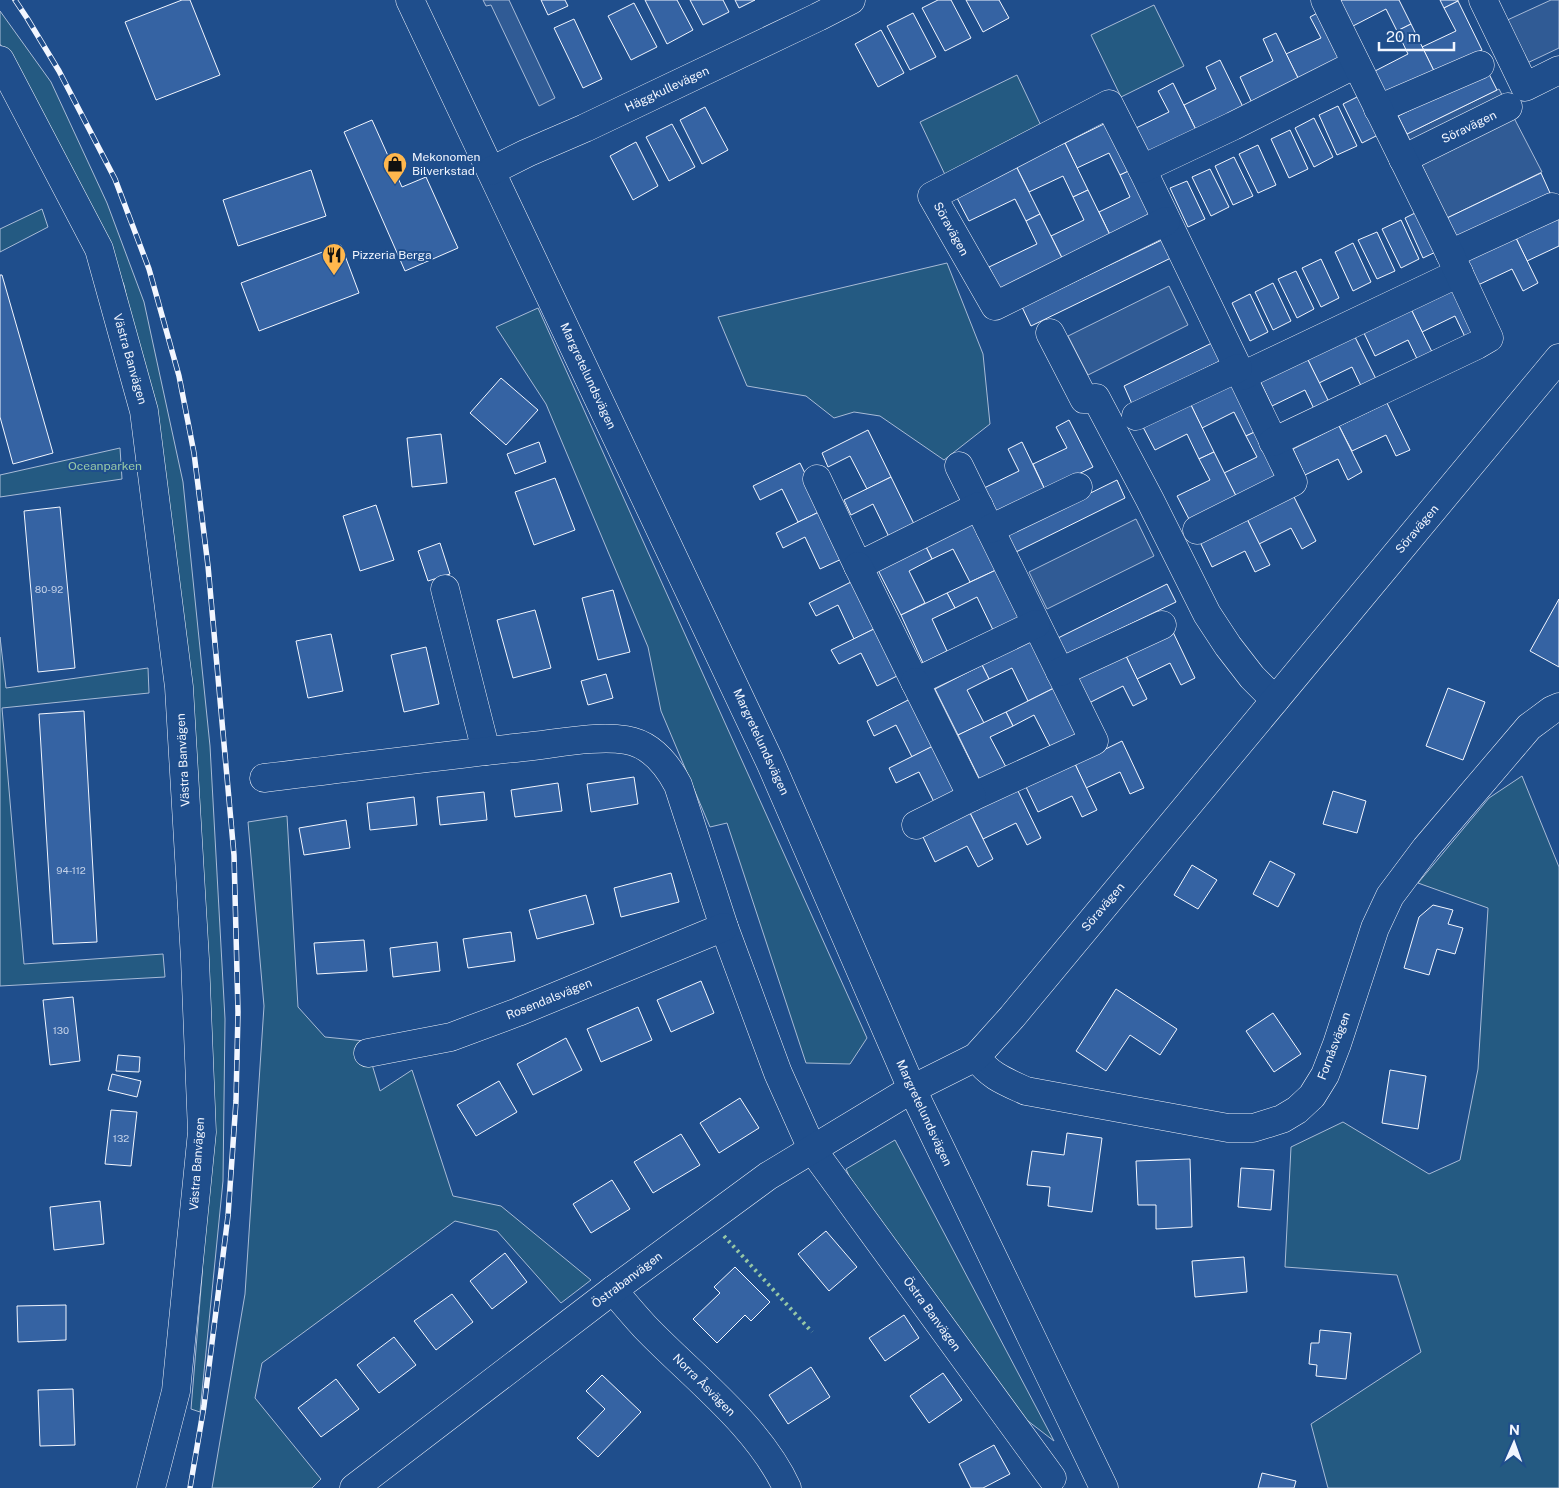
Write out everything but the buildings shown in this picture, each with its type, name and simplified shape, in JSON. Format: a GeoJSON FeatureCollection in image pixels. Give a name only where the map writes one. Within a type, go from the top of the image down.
{"type":"FeatureCollection","features":[{"type":"Feature","properties":{"kind":"street","name":"Margretelundsvägen"},"geometry":{"type":"LineString","coordinates":[[410,0],[770,762],[912,1089],[1104,1488]]}},
{"type":"Feature","properties":{"kind":"street"},"geometry":{"type":"LineString","coordinates":[[1273,442],[1489,338],[1455,264],[1325,0]]}},
{"type":"Feature","properties":{"kind":"street"},"geometry":{"type":"LineString","coordinates":[[1483,0],[1524,87],[1559,70]]}},
{"type":"Feature","properties":{"kind":"street","name":"Häggkullevägen"},"geometry":{"type":"LineString","coordinates":[[491,172],[526,153],[585,128],[818,18],[843,2]]}},
{"type":"Feature","properties":{"kind":"street","name":"Västra Banvägen"},"geometry":{"type":"LineString","coordinates":[[0,60],[99,249],[144,411],[179,687],[195,959],[202,1132],[176,1391],[152,1488]]}},
{"type":"Feature","properties":{"kind":"street"},"geometry":{"type":"LineString","coordinates":[[1142,169],[1356,64]]}},
{"type":"Feature","properties":{"kind":"street"},"geometry":{"type":"LineString","coordinates":[[1378,109],[1480,65]]}},
{"type":"Feature","properties":{"kind":"street","name":"Söravägen"},"geometry":{"type":"LineString","coordinates":[[1166,221],[995,306],[932,196],[1108,104],[1142,169],[1293,482],[1197,530]]}},
{"type":"Feature","properties":{"kind":"street","name":"Söravägen"},"geometry":{"type":"LineString","coordinates":[[1403,159],[1508,107]]}},
{"type":"Feature","properties":{"kind":"street"},"geometry":{"type":"LineString","coordinates":[[1136,416],[1240,372],[1455,264],[1552,207]]}},
{"type":"Feature","properties":{"kind":"street"},"geometry":{"type":"LineString","coordinates":[[1050,333],[1084,399],[1096,398],[1208,614],[1228,646],[1252,676],[1275,700]]}},
{"type":"Feature","properties":{"kind":"street","name":"Söravägen"},"geometry":{"type":"LineString","coordinates":[[912,1089],[976,1057],[1012,1017],[1559,358]]}},
{"type":"Feature","properties":{"kind":"street"},"geometry":{"type":"LineString","coordinates":[[916,825],[1094,741],[959,466]]}},
{"type":"Feature","properties":{"kind":"street"},"geometry":{"type":"LineString","coordinates":[[817,479],[972,797]]}},
{"type":"Feature","properties":{"kind":"street"},"geometry":{"type":"LineString","coordinates":[[858,566],[984,518],[1078,487]]}},
{"type":"Feature","properties":{"kind":"street"},"geometry":{"type":"LineString","coordinates":[[445,589],[486,751]]}},
{"type":"Feature","properties":{"kind":"street"},"geometry":{"type":"LineString","coordinates":[[915,682],[1036,624]]}},
{"type":"Feature","properties":{"kind":"street"},"geometry":{"type":"LineString","coordinates":[[1060,672],[1162,625]]}},
{"type":"Feature","properties":{"kind":"street","name":"Fornåsvägen"},"geometry":{"type":"LineString","coordinates":[[976,1057],[985,1069],[997,1078],[1026,1091],[1228,1128],[1253,1128],[1282,1119],[1297,1110],[1312,1096],[1324,1075],[1337,1044],[1375,928],[1390,896],[1426,848],[1529,727],[1559,707]]}},
{"type":"Feature","properties":{"kind":"street"},"geometry":{"type":"LineString","coordinates":[[264,778],[486,751],[606,739],[626,740],[640,744],[655,754],[670,768],[678,785],[724,926],[778,1073],[812,1149]]}},
{"type":"Feature","properties":{"kind":"street","name":"Rosendalsvägen"},"geometry":{"type":"LineString","coordinates":[[368,1053],[451,1037],[518,1012],[724,926]]}},
{"type":"Feature","properties":{"kind":"street","name":"Östrabanvägen"},"geometry":{"type":"LineString","coordinates":[[354,1488],[612,1290],[768,1176],[912,1089]]}},
{"type":"Feature","properties":{"kind":"street","name":"Östra Banvägen"},"geometry":{"type":"LineString","coordinates":[[812,1149],[1052,1478]]}},
{"type":"Feature","properties":{"kind":"street","name":"Norra Åsvägen"},"geometry":{"type":"LineString","coordinates":[[612,1290],[645,1327],[728,1407],[768,1454],[788,1488]]}},
{"type":"Feature","properties":{"kind":"green space"},"geometry":{"type":"Polygon","coordinates":[[[1154,5],[1184,66],[1121,97],[1091,35],[1154,5]]]}},
{"type":"Feature","properties":{"kind":"green space"},"geometry":{"type":"Polygon","coordinates":[[[0,11],[51,82],[107,203],[144,302],[183,482],[210,746],[225,1019],[223,1181],[200,1412],[191,1409],[202,1276],[212,1066],[155,442],[124,285],[79,185],[14,64],[0,44],[0,11]]]}},
{"type":"Feature","properties":{"kind":"green space"},"geometry":{"type":"Polygon","coordinates":[[[1017,75],[1044,132],[947,179],[920,122],[1017,75]]]}},
{"type":"Feature","properties":{"kind":"green space"},"geometry":{"type":"Polygon","coordinates":[[[42,209],[48,227],[0,252],[0,229],[42,209]]]}},
{"type":"Feature","properties":{"kind":"green space"},"geometry":{"type":"Polygon","coordinates":[[[947,263],[983,354],[990,424],[944,460],[880,416],[854,412],[834,418],[806,396],[747,386],[718,317],[947,263]]]}},
{"type":"Feature","properties":{"kind":"green space"},"geometry":{"type":"Polygon","coordinates":[[[538,308],[867,1038],[850,1064],[806,1063],[727,823],[710,827],[661,711],[648,647],[546,404],[496,327],[538,308]]]}},
{"type":"Feature","properties":{"kind":"green space","name":"Oceanparken"},"geometry":{"type":"Polygon","coordinates":[[[120,448],[122,479],[0,497],[0,475],[120,448]]]}},
{"type":"Feature","properties":{"kind":"green space"},"geometry":{"type":"Polygon","coordinates":[[[0,637],[6,688],[148,668],[149,693],[2,708],[24,964],[163,954],[165,977],[0,986],[0,637]]]}},
{"type":"Feature","properties":{"kind":"green space"},"geometry":{"type":"Polygon","coordinates":[[[1522,776],[1559,867],[1559,1488],[1328,1488],[1311,1424],[1421,1352],[1397,1275],[1285,1267],[1291,1147],[1343,1122],[1429,1174],[1460,1160],[1478,1069],[1488,908],[1418,883],[1489,798],[1522,776]]]}},
{"type":"Feature","properties":{"kind":"green space"},"geometry":{"type":"Polygon","coordinates":[[[287,816],[298,1007],[325,1037],[365,1041],[380,1091],[412,1070],[453,1196],[501,1206],[591,1280],[561,1303],[497,1231],[455,1221],[262,1363],[255,1398],[321,1479],[312,1488],[212,1488],[245,1294],[264,1006],[248,822],[287,816]]]}},
{"type":"Feature","properties":{"kind":"green space"},"geometry":{"type":"Polygon","coordinates":[[[895,1140],[1054,1441],[1015,1411],[862,1205],[846,1169],[895,1140]]]}},
{"type":"Feature","properties":{"kind":"shaded area"},"geometry":{"type":"Polygon","coordinates":[[[483,0],[509,0],[555,98],[539,106],[491,5],[486,6],[483,0]]]}},
{"type":"Feature","properties":{"kind":"shaded area"},"geometry":{"type":"Polygon","coordinates":[[[1551,0],[1559,0],[1559,48],[1523,65],[1503,22],[1551,0]]]}},
{"type":"Feature","properties":{"kind":"shaded area"},"geometry":{"type":"Polygon","coordinates":[[[1499,89],[1542,172],[1447,218],[1407,134],[1499,89]]]}},
{"type":"Feature","properties":{"kind":"shaded area"},"geometry":{"type":"Polygon","coordinates":[[[1169,286],[1188,325],[1088,375],[1068,336],[1169,286]]]}},
{"type":"Feature","properties":{"kind":"shaded area"},"geometry":{"type":"Polygon","coordinates":[[[1136,519],[1154,556],[1047,609],[1029,572],[1136,519]]]}},
{"type":"Feature","properties":{"kind":"railway"},"geometry":{"type":"LineString","coordinates":[[15,0],[59,71],[115,179],[149,269],[179,376],[194,453],[208,566],[234,855],[238,1012],[236,1101],[228,1216],[204,1406],[190,1488]]}},
{"type":"Feature","properties":{"kind":"hedge"},"geometry":{"type":"LineString","coordinates":[[724,1236],[812,1332]]}},
{"type":"Feature","properties":{"kind":"place","name":"Mekonomen Bilverkstad"},"geometry":{"type":"Point","coordinates":[395,185]}},
{"type":"Feature","properties":{"kind":"place","name":"Pizzeria Berga"},"geometry":{"type":"Point","coordinates":[334,276]}}]}
